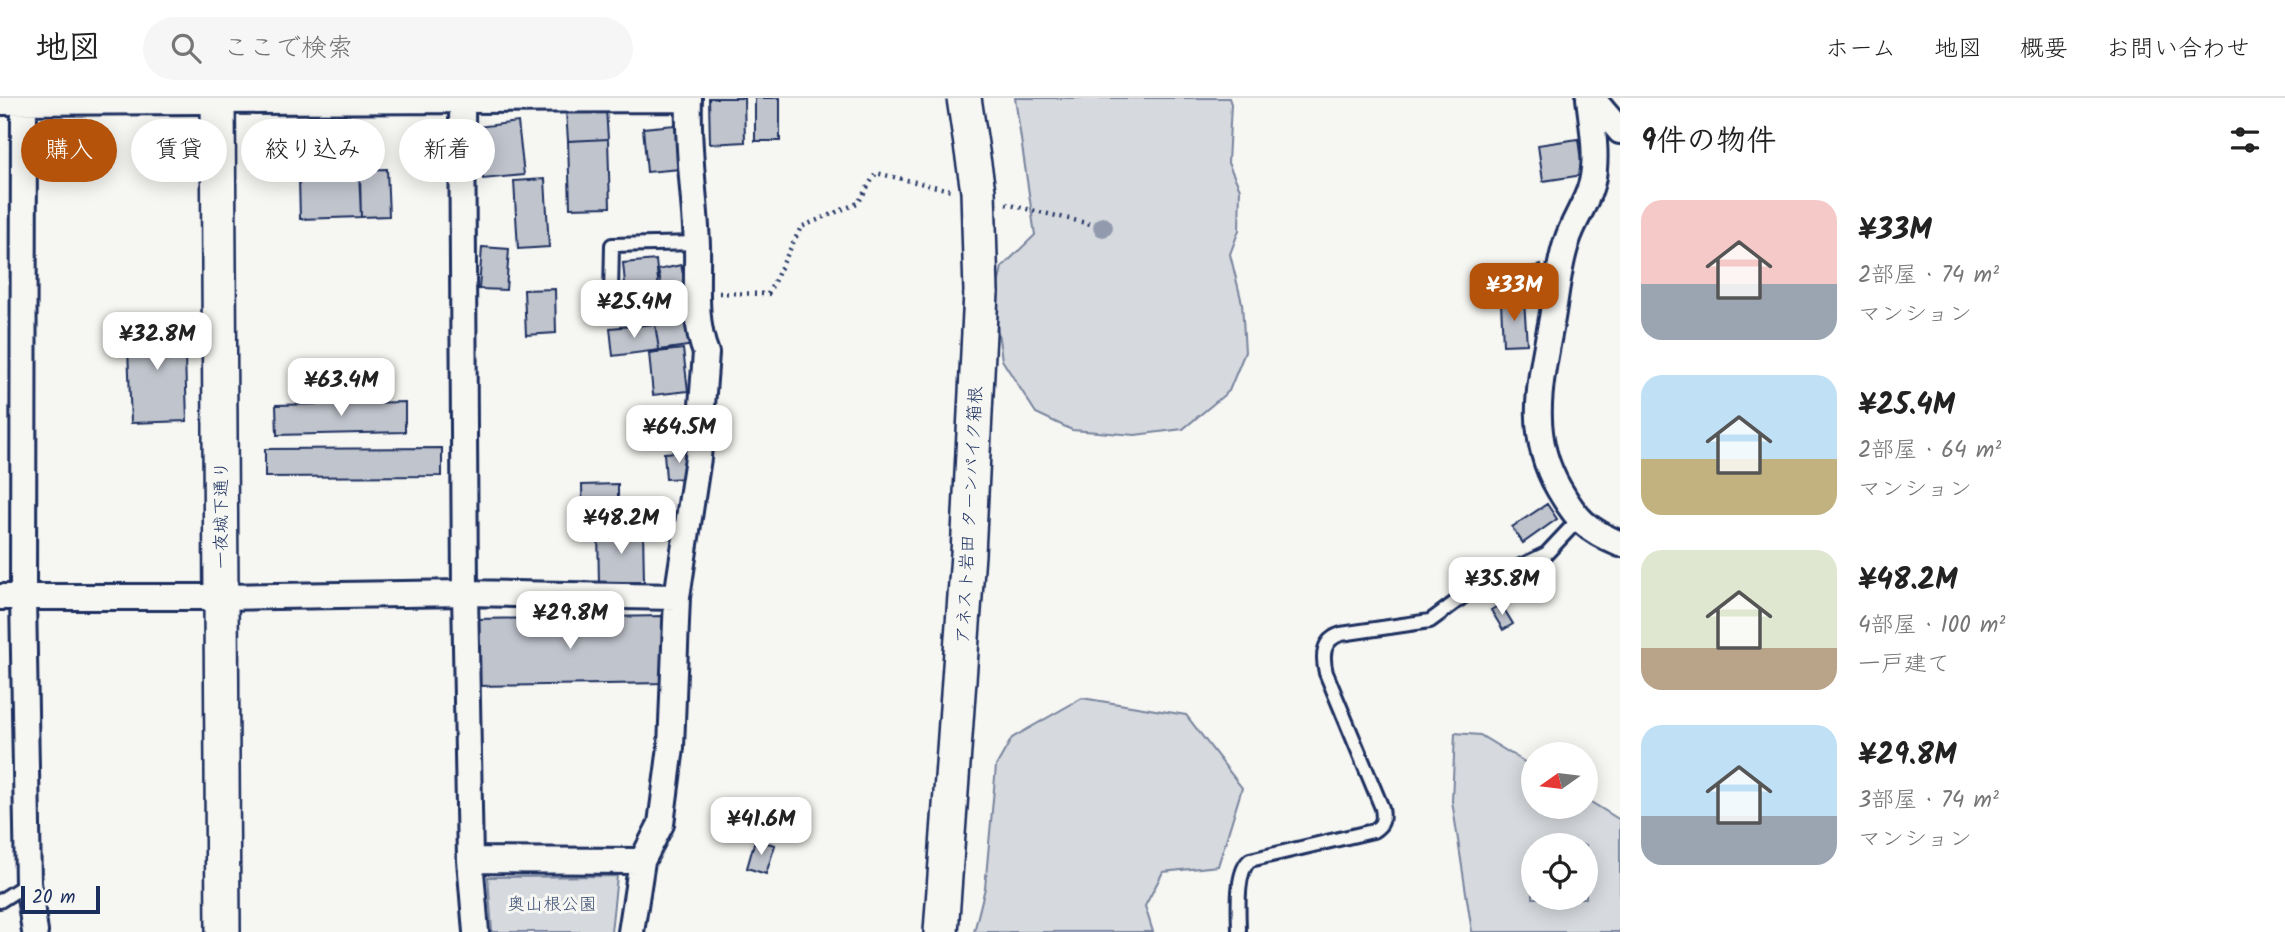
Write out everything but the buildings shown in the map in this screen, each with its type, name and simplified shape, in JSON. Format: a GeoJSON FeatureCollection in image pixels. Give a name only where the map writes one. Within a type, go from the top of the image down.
{"type":"FeatureCollection","features":[{"type":"Feature","properties":{"kind":"street"},"geometry":{"type":"LineString","coordinates":[[35,932],[28,883],[11,597],[16,101],[689,98],[687,135],[696,243],[697,293],[702,344],[706,354],[698,458],[677,597],[671,747],[663,811],[661,824],[642,862],[631,932]]}},
{"type":"Feature","properties":{"kind":"street","name":"アネスト岩田 ターンパイク箱根"},"geometry":{"type":"LineString","coordinates":[[941,932],[968,554],[981,292],[978,191],[964,98]]}},
{"type":"Feature","properties":{"kind":"street"},"geometry":{"type":"LineString","coordinates":[[1590,98],[1620,131]]}},
{"type":"Feature","properties":{"kind":"street"},"geometry":{"type":"LineString","coordinates":[[1590,98],[1594,148],[1592,185],[1566,244],[1539,386],[1538,409],[1541,447],[1546,464],[1578,520],[1596,533],[1620,544]]}},
{"type":"Feature","properties":{"kind":"street"},"geometry":{"type":"LineString","coordinates":[[462,99],[465,593],[470,860],[476,932]]}},
{"type":"Feature","properties":{"kind":"street","name":"一夜城下通り"},"geometry":{"type":"LineString","coordinates":[[218,100],[222,597],[221,928]]}},
{"type":"Feature","properties":{"kind":"street"},"geometry":{"type":"LineString","coordinates":[[11,597],[465,593],[677,597]]}},
{"type":"Feature","properties":{"kind":"street"},"geometry":{"type":"LineString","coordinates":[[470,860],[642,862]]}},
{"type":"Feature","properties":{"kind":"lane"},"geometry":{"type":"LineString","coordinates":[[611,295],[612,245],[696,243]]}},
{"type":"Feature","properties":{"kind":"lane"},"geometry":{"type":"LineString","coordinates":[[1238,932],[1240,881],[1244,865],[1250,860],[1381,827],[1382,808],[1326,673],[1324,651],[1328,640],[1341,634],[1430,621],[1476,587],[1546,554],[1578,520]]}},
{"type":"Feature","properties":{"kind":"lane"},"geometry":{"type":"LineString","coordinates":[[0,901],[28,883]]}},
{"type":"Feature","properties":{"kind":"path"},"geometry":{"type":"LineString","coordinates":[[697,293],[768,294],[801,227],[858,203],[876,173],[955,192]]}},
{"type":"Feature","properties":{"kind":"path"},"geometry":{"type":"LineString","coordinates":[[1001,203],[1103,227]]}},
{"type":"Feature","properties":{"kind":"green space"},"geometry":{"type":"Polygon","coordinates":[[[1015,98],[1229,98],[1228,163],[1240,189],[1239,230],[1230,254],[1242,303],[1245,352],[1229,391],[1183,429],[1135,435],[1072,430],[1036,413],[1002,360],[994,304],[1002,267],[1035,235],[1015,98]]]}},
{"type":"Feature","properties":{"kind":"green space"},"geometry":{"type":"Polygon","coordinates":[[[1082,698],[1186,715],[1242,788],[1218,866],[1163,872],[1145,906],[1153,932],[974,932],[985,888],[996,766],[1012,738],[1082,698]]]}},
{"type":"Feature","properties":{"kind":"green space"},"geometry":{"type":"Polygon","coordinates":[[[1455,733],[1480,735],[1521,760],[1521,819],[1598,819],[1598,806],[1620,820],[1620,932],[1472,932],[1452,801],[1455,733]]]}},
{"type":"Feature","properties":{"kind":"green space","name":"奥山根公園"},"geometry":{"type":"Polygon","coordinates":[[[617,876],[611,932],[492,932],[488,877],[617,876]]]}}]}
